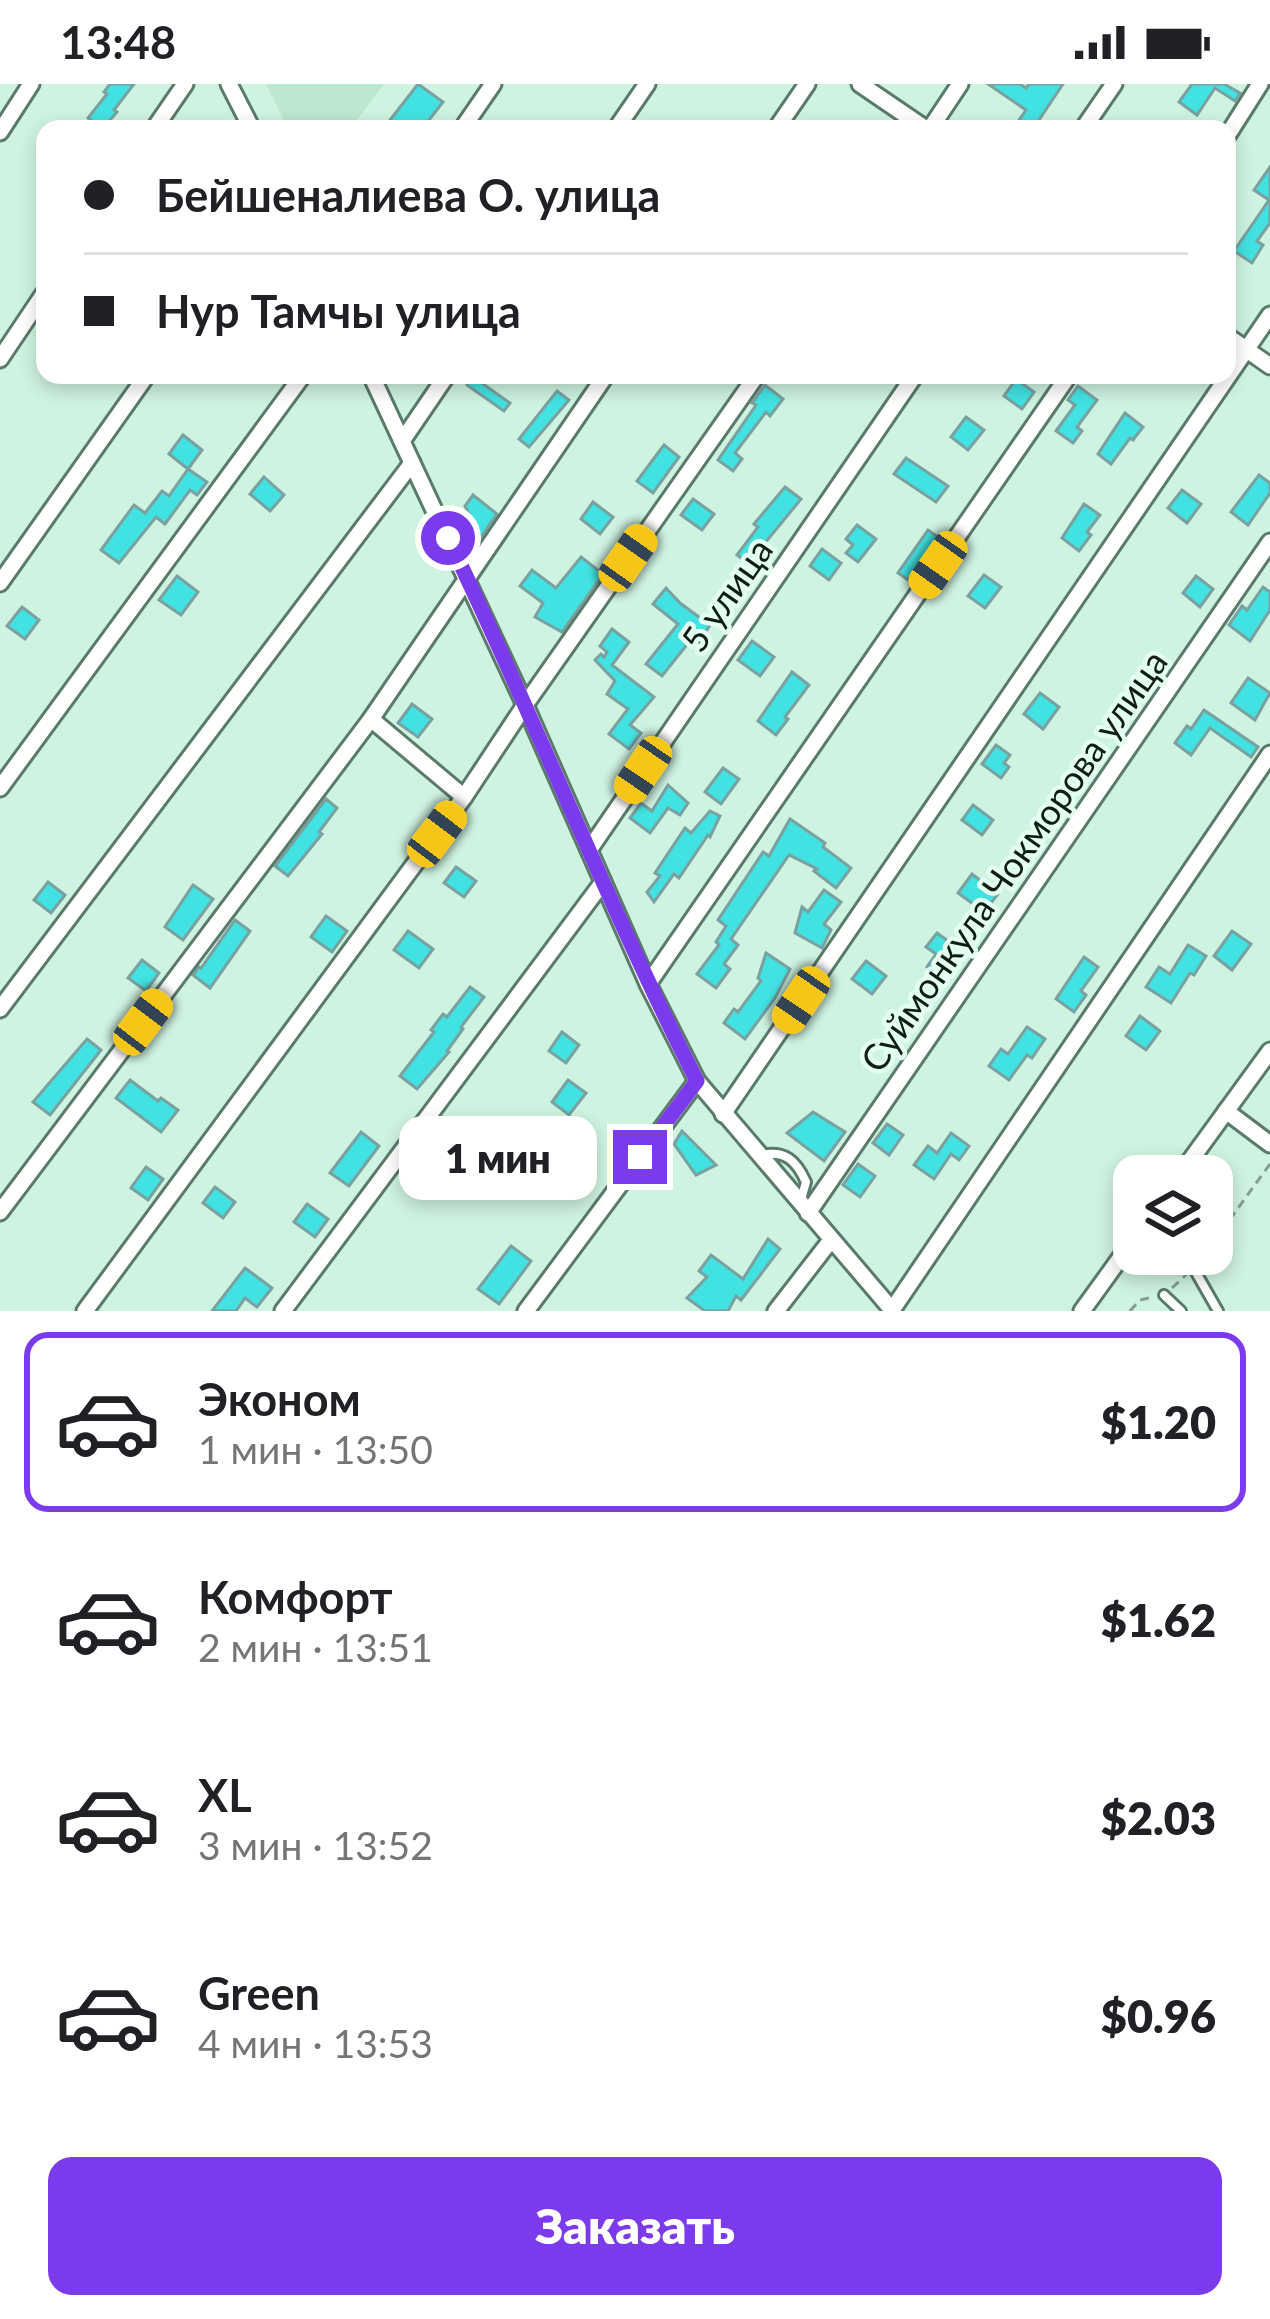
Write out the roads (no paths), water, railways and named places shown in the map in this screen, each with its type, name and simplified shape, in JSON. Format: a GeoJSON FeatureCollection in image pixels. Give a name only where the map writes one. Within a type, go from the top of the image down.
{"type":"FeatureCollection","features":[{"type":"Feature","properties":{"kind":"street"},"geometry":{"type":"LineString","coordinates":[[0,133],[31,84]]}},
{"type":"Feature","properties":{"kind":"street"},"geometry":{"type":"LineString","coordinates":[[160,120],[184,84]]}},
{"type":"Feature","properties":{"kind":"street"},"geometry":{"type":"LineString","coordinates":[[230,84],[248,120]]}},
{"type":"Feature","properties":{"kind":"street"},"geometry":{"type":"LineString","coordinates":[[468,120],[493,84]]}},
{"type":"Feature","properties":{"kind":"street"},"geometry":{"type":"LineString","coordinates":[[622,120],[647,84]]}},
{"type":"Feature","properties":{"kind":"street"},"geometry":{"type":"LineString","coordinates":[[782,120],[807,84]]}},
{"type":"Feature","properties":{"kind":"street"},"geometry":{"type":"LineString","coordinates":[[860,84],[914,120]]}},
{"type":"Feature","properties":{"kind":"street"},"geometry":{"type":"LineString","coordinates":[[934,120],[960,84]]}},
{"type":"Feature","properties":{"kind":"street"},"geometry":{"type":"LineString","coordinates":[[1089,120],[1114,84]]}},
{"type":"Feature","properties":{"kind":"street"},"geometry":{"type":"LineString","coordinates":[[1236,122],[1261,84]]}},
{"type":"Feature","properties":{"kind":"street"},"geometry":{"type":"LineString","coordinates":[[0,359],[36,305]]}},
{"type":"Feature","properties":{"kind":"street"},"geometry":{"type":"LineString","coordinates":[[1236,366],[1270,315]]}},
{"type":"Feature","properties":{"kind":"street"},"geometry":{"type":"LineString","coordinates":[[1236,342],[1270,366]]}},
{"type":"Feature","properties":{"kind":"street"},"geometry":{"type":"LineString","coordinates":[[0,583],[141,384]]}},
{"type":"Feature","properties":{"kind":"street"},"geometry":{"type":"LineString","coordinates":[[0,788],[296,384]]}},
{"type":"Feature","properties":{"kind":"street"},"geometry":{"type":"LineString","coordinates":[[375,384],[467,576],[648,984],[697,1081],[892,1310],[1270,754]]}},
{"type":"Feature","properties":{"kind":"street"},"geometry":{"type":"LineString","coordinates":[[401,441],[441,384]]}},
{"type":"Feature","properties":{"kind":"street"},"geometry":{"type":"LineString","coordinates":[[0,1212],[371,718],[600,384]]}},
{"type":"Feature","properties":{"kind":"street"},"geometry":{"type":"LineString","coordinates":[[85,1311],[464,797],[751,384]]}},
{"type":"Feature","properties":{"kind":"street","name":"5 улица"},"geometry":{"type":"LineString","coordinates":[[589,850],[909,384]]}},
{"type":"Feature","properties":{"kind":"street"},"geometry":{"type":"LineString","coordinates":[[648,984],[1063,384]]}},
{"type":"Feature","properties":{"kind":"street"},"geometry":{"type":"LineString","coordinates":[[723,1114],[1224,384]]}},
{"type":"Feature","properties":{"kind":"street"},"geometry":{"type":"LineString","coordinates":[[0,1009],[412,463]]}},
{"type":"Feature","properties":{"kind":"street","name":"Суймонкула Чокморова улица"},"geometry":{"type":"LineString","coordinates":[[804,1209],[1270,542]]}},
{"type":"Feature","properties":{"kind":"street"},"geometry":{"type":"LineString","coordinates":[[371,718],[464,797]]}},
{"type":"Feature","properties":{"kind":"street"},"geometry":{"type":"LineString","coordinates":[[283,1311],[603,882]]}},
{"type":"Feature","properties":{"kind":"street"},"geometry":{"type":"LineString","coordinates":[[1194,1155],[1268,1059]]}},
{"type":"Feature","properties":{"kind":"street"},"geometry":{"type":"LineString","coordinates":[[526,1311],[697,1081]]}},
{"type":"Feature","properties":{"kind":"street"},"geometry":{"type":"LineString","coordinates":[[1226,1111],[1268,1140]]}},
{"type":"Feature","properties":{"kind":"street"},"geometry":{"type":"LineString","coordinates":[[776,1311],[831,1240]]}},
{"type":"Feature","properties":{"kind":"street"},"geometry":{"type":"LineString","coordinates":[[1082,1311],[1113,1268]]}},
{"type":"Feature","properties":{"kind":"lane"},"geometry":{"type":"LineString","coordinates":[[1198,1275],[1218,1311]]}},
{"type":"Feature","properties":{"kind":"lane"},"geometry":{"type":"LineString","coordinates":[[1164,1295],[1181,1311]]}}]}
